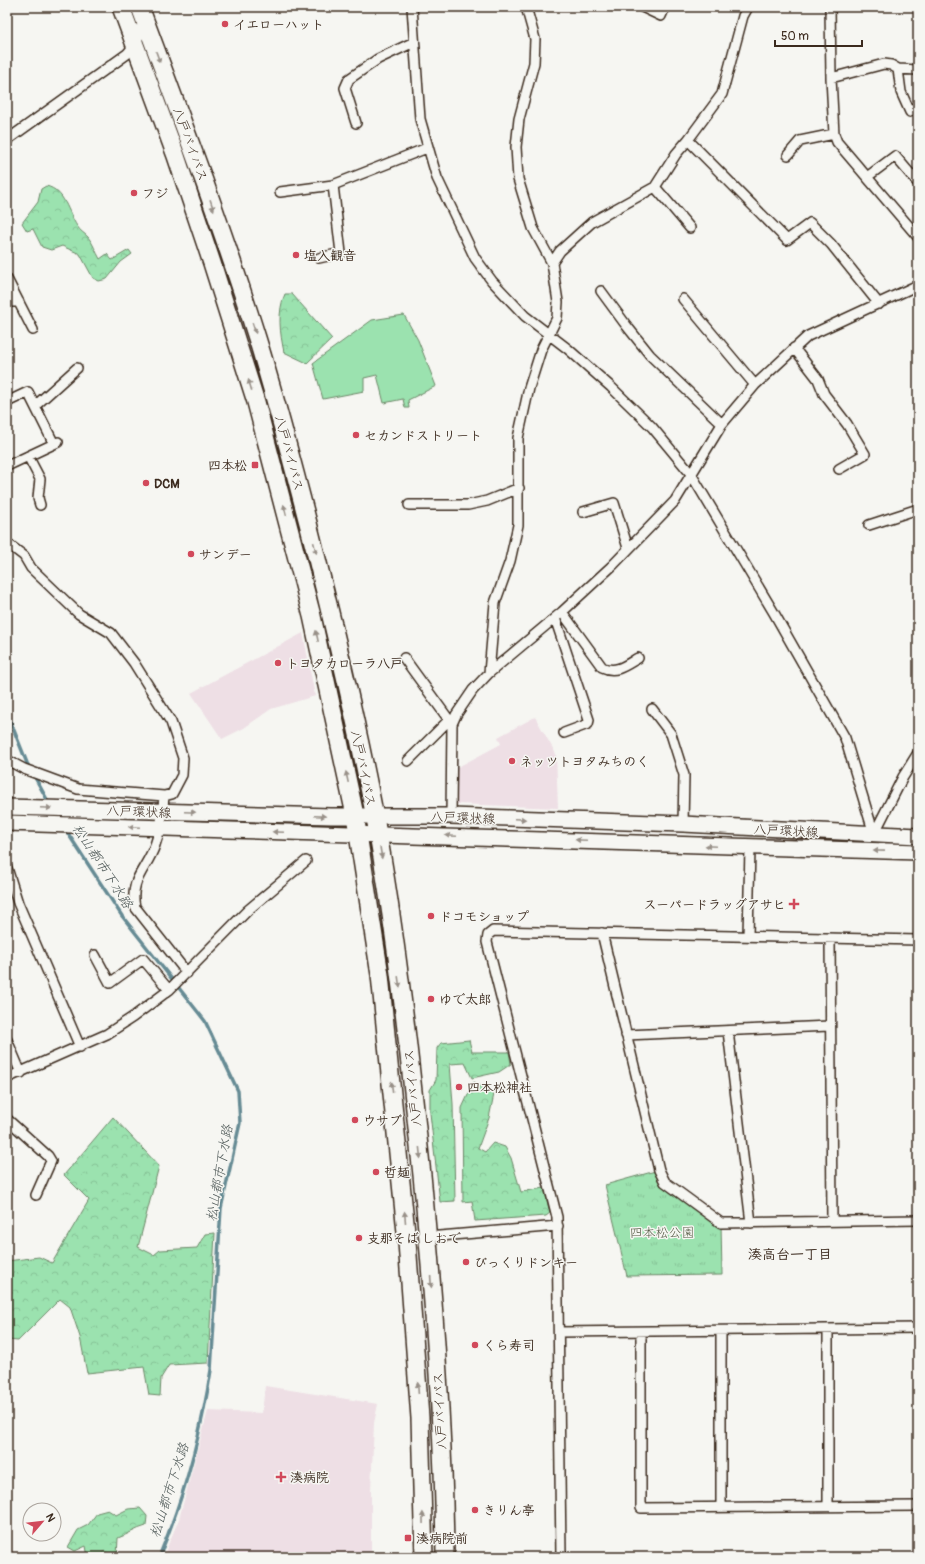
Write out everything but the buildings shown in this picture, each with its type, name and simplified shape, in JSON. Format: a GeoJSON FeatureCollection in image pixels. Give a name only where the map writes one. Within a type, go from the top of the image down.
{"type":"FeatureCollection","features":[{"type":"Feature","properties":{"kind":"highway","name":"八戸バイパス"},"geometry":{"type":"LineString","coordinates":[[121,7],[208,249],[256,402],[312,616],[359,835],[380,975],[407,1242],[420,1418],[424,1557]]}},
{"type":"Feature","properties":{"kind":"highway","name":"八戸バイパス"},"geometry":{"type":"LineString","coordinates":[[141,9],[226,243],[258,340],[280,416],[332,618],[378,834],[405,1022],[428,1237],[441,1439],[445,1557]]}},
{"type":"Feature","properties":{"kind":"main road","name":"八戸環状線"},"geometry":{"type":"LineString","coordinates":[[7,807],[451,816],[683,824],[918,836]]}},
{"type":"Feature","properties":{"kind":"main road","name":"八戸環状線"},"geometry":{"type":"LineString","coordinates":[[7,823],[359,835],[378,834],[520,838],[750,848],[918,852]]}},
{"type":"Feature","properties":{"kind":"street"},"geometry":{"type":"LineString","coordinates":[[412,7],[420,119],[427,148],[437,178],[475,258],[497,287],[525,316],[549,336],[568,349],[621,397],[652,427],[691,474],[774,614],[844,738],[874,834]]}},
{"type":"Feature","properties":{"kind":"street"},"geometry":{"type":"LineString","coordinates":[[490,673],[495,603],[510,561],[518,525],[518,438],[529,388],[541,350],[557,318],[558,302],[552,263],[533,228],[518,179],[516,147],[519,119],[534,63],[535,38],[526,7]]}},
{"type":"Feature","properties":{"kind":"street"},"geometry":{"type":"LineString","coordinates":[[642,7],[661,16],[665,7]]}},
{"type":"Feature","properties":{"kind":"street"},"geometry":{"type":"LineString","coordinates":[[552,263],[560,251],[592,222],[655,187],[676,154],[722,94],[743,16],[748,7]]}},
{"type":"Feature","properties":{"kind":"street"},"geometry":{"type":"LineString","coordinates":[[830,7],[831,78],[834,134],[838,142],[918,237]]}},
{"type":"Feature","properties":{"kind":"street"},"geometry":{"type":"LineString","coordinates":[[7,140],[127,54],[135,46],[141,35],[141,9]]}},
{"type":"Feature","properties":{"kind":"street"},"geometry":{"type":"LineString","coordinates":[[356,123],[345,88],[346,83],[353,76],[378,59],[414,42]]}},
{"type":"Feature","properties":{"kind":"street"},"geometry":{"type":"LineString","coordinates":[[831,78],[884,64],[891,65],[898,70],[918,70]]}},
{"type":"Feature","properties":{"kind":"street"},"geometry":{"type":"LineString","coordinates":[[898,70],[901,92],[910,112],[918,109]]}},
{"type":"Feature","properties":{"kind":"street"},"geometry":{"type":"LineString","coordinates":[[788,155],[800,141],[834,134]]}},
{"type":"Feature","properties":{"kind":"street"},"geometry":{"type":"LineString","coordinates":[[688,140],[787,240],[810,223],[831,244],[879,304]]}},
{"type":"Feature","properties":{"kind":"street"},"geometry":{"type":"LineString","coordinates":[[280,192],[332,185],[427,148]]}},
{"type":"Feature","properties":{"kind":"street"},"geometry":{"type":"LineString","coordinates":[[867,177],[895,156],[918,183]]}},
{"type":"Feature","properties":{"kind":"street"},"geometry":{"type":"LineString","coordinates":[[319,258],[341,253],[332,185]]}},
{"type":"Feature","properties":{"kind":"street"},"geometry":{"type":"LineString","coordinates":[[655,187],[690,228]]}},
{"type":"Feature","properties":{"kind":"street"},"geometry":{"type":"LineString","coordinates":[[7,279],[33,330]]}},
{"type":"Feature","properties":{"kind":"street"},"geometry":{"type":"LineString","coordinates":[[408,761],[451,722],[473,690],[490,673],[559,615],[613,565],[675,501],[722,424],[755,385],[794,348],[808,336],[879,304],[917,289]]}},
{"type":"Feature","properties":{"kind":"street"},"geometry":{"type":"LineString","coordinates":[[601,291],[626,326],[650,355],[722,424]]}},
{"type":"Feature","properties":{"kind":"street"},"geometry":{"type":"LineString","coordinates":[[683,299],[755,385]]}},
{"type":"Feature","properties":{"kind":"street"},"geometry":{"type":"LineString","coordinates":[[7,302],[19,302]]}},
{"type":"Feature","properties":{"kind":"street"},"geometry":{"type":"LineString","coordinates":[[794,348],[818,379],[824,394],[848,424],[865,454],[839,469]]}},
{"type":"Feature","properties":{"kind":"street"},"geometry":{"type":"LineString","coordinates":[[35,406],[77,368]]}},
{"type":"Feature","properties":{"kind":"street"},"geometry":{"type":"LineString","coordinates":[[7,402],[28,392],[56,443],[7,466]]}},
{"type":"Feature","properties":{"kind":"street"},"geometry":{"type":"LineString","coordinates":[[28,456],[40,478],[38,498],[40,505]]}},
{"type":"Feature","properties":{"kind":"street"},"geometry":{"type":"LineString","coordinates":[[409,505],[468,505],[487,501],[519,488]]}},
{"type":"Feature","properties":{"kind":"street"},"geometry":{"type":"LineString","coordinates":[[583,512],[614,503],[628,548]]}},
{"type":"Feature","properties":{"kind":"street"},"geometry":{"type":"LineString","coordinates":[[869,525],[918,509]]}},
{"type":"Feature","properties":{"kind":"street"},"geometry":{"type":"LineString","coordinates":[[7,543],[24,556],[31,568],[79,614],[110,633],[134,663],[171,722],[183,758],[182,775],[172,794],[164,796],[78,789],[24,769],[7,760]]}},
{"type":"Feature","properties":{"kind":"street"},"geometry":{"type":"LineString","coordinates":[[559,615],[602,667],[609,670],[616,670],[638,658]]}},
{"type":"Feature","properties":{"kind":"street"},"geometry":{"type":"LineString","coordinates":[[559,615],[589,720],[588,724],[564,733]]}},
{"type":"Feature","properties":{"kind":"street"},"geometry":{"type":"LineString","coordinates":[[404,658],[451,722],[451,816]]}},
{"type":"Feature","properties":{"kind":"street"},"geometry":{"type":"LineString","coordinates":[[652,709],[670,734],[684,775],[683,824]]}},
{"type":"Feature","properties":{"kind":"street"},"geometry":{"type":"LineString","coordinates":[[874,834],[903,777],[918,753]]}},
{"type":"Feature","properties":{"kind":"street"},"geometry":{"type":"LineString","coordinates":[[164,796],[160,828],[155,846],[134,884],[133,897],[135,907],[187,973]]}},
{"type":"Feature","properties":{"kind":"street"},"geometry":{"type":"LineString","coordinates":[[748,936],[750,848]]}},
{"type":"Feature","properties":{"kind":"street"},"geometry":{"type":"LineString","coordinates":[[7,1078],[107,1034],[169,990],[248,910],[306,861]]}},
{"type":"Feature","properties":{"kind":"street"},"geometry":{"type":"LineString","coordinates":[[7,868],[18,903],[80,1047]]}},
{"type":"Feature","properties":{"kind":"street"},"geometry":{"type":"LineString","coordinates":[[561,1557],[557,1217],[487,942],[488,935],[493,931],[918,940]]}},
{"type":"Feature","properties":{"kind":"street"},"geometry":{"type":"LineString","coordinates":[[602,933],[659,1170],[666,1182],[721,1223],[918,1220]]}},
{"type":"Feature","properties":{"kind":"street"},"geometry":{"type":"LineString","coordinates":[[830,939],[832,1221]]}},
{"type":"Feature","properties":{"kind":"street"},"geometry":{"type":"LineString","coordinates":[[95,955],[110,983],[143,959],[169,990]]}},
{"type":"Feature","properties":{"kind":"street"},"geometry":{"type":"LineString","coordinates":[[626,1035],[830,1026]]}},
{"type":"Feature","properties":{"kind":"street"},"geometry":{"type":"LineString","coordinates":[[728,1031],[751,1223]]}},
{"type":"Feature","properties":{"kind":"street"},"geometry":{"type":"LineString","coordinates":[[7,1040],[21,1073]]}},
{"type":"Feature","properties":{"kind":"street"},"geometry":{"type":"LineString","coordinates":[[7,1119],[48,1156],[51,1161],[36,1195]]}},
{"type":"Feature","properties":{"kind":"street"},"geometry":{"type":"LineString","coordinates":[[428,1237],[558,1226]]}},
{"type":"Feature","properties":{"kind":"street"},"geometry":{"type":"LineString","coordinates":[[559,1332],[918,1328]]}},
{"type":"Feature","properties":{"kind":"street"},"geometry":{"type":"LineString","coordinates":[[828,1330],[828,1505]]}},
{"type":"Feature","properties":{"kind":"street"},"geometry":{"type":"LineString","coordinates":[[721,1331],[721,1506]]}},
{"type":"Feature","properties":{"kind":"street"},"geometry":{"type":"LineString","coordinates":[[641,1332],[641,1508],[828,1505],[918,1506]]}},
{"type":"Feature","properties":{"kind":"shaded area","name":"トヨタカローラ八戸"},"geometry":{"type":"Polygon","coordinates":[[[303,633],[315,696],[271,709],[244,728],[222,739],[191,693],[303,633]]]}},
{"type":"Feature","properties":{"kind":"shaded area","name":"ネッツトヨタみちのく"},"geometry":{"type":"Polygon","coordinates":[[[535,717],[556,754],[558,808],[456,804],[456,768],[501,744],[498,737],[535,717]]]}},
{"type":"Feature","properties":{"kind":"shaded area","name":"湊病院"},"geometry":{"type":"Polygon","coordinates":[[[265,1386],[378,1404],[374,1423],[371,1490],[371,1557],[163,1557],[179,1519],[208,1411],[262,1413],[265,1386]]]}},
{"type":"Feature","properties":{"kind":"green space"},"geometry":{"type":"Polygon","coordinates":[[[46,186],[58,192],[62,197],[77,226],[90,239],[100,259],[107,254],[112,260],[129,250],[132,254],[121,262],[107,279],[99,281],[93,278],[80,254],[62,246],[51,250],[42,247],[33,229],[27,231],[22,223],[38,202],[41,189],[46,186]]]}},
{"type":"Feature","properties":{"kind":"green space"},"geometry":{"type":"Polygon","coordinates":[[[285,294],[292,294],[332,339],[307,363],[284,352],[280,330],[280,315],[282,301],[285,294]]]}},
{"type":"Feature","properties":{"kind":"green space"},"geometry":{"type":"Polygon","coordinates":[[[404,315],[418,340],[436,386],[408,400],[409,408],[405,408],[403,399],[384,403],[377,375],[364,378],[364,391],[323,399],[313,363],[372,320],[404,315]]]}},
{"type":"Feature","properties":{"kind":"green space"},"geometry":{"type":"Polygon","coordinates":[[[469,1040],[472,1052],[509,1052],[511,1064],[499,1072],[472,1078],[465,1063],[450,1064],[453,1104],[455,1201],[440,1202],[430,1113],[430,1090],[436,1080],[437,1048],[441,1043],[469,1040]]]}},
{"type":"Feature","properties":{"kind":"green space"},"geometry":{"type":"Polygon","coordinates":[[[474,1082],[494,1094],[489,1118],[478,1148],[485,1152],[493,1143],[505,1147],[511,1158],[521,1192],[544,1188],[550,1213],[546,1216],[475,1221],[472,1201],[463,1202],[462,1108],[474,1082]]]}},
{"type":"Feature","properties":{"kind":"green space"},"geometry":{"type":"Polygon","coordinates":[[[113,1117],[159,1166],[138,1247],[154,1255],[160,1250],[197,1248],[205,1234],[215,1233],[208,1363],[169,1365],[161,1378],[160,1396],[149,1395],[144,1367],[87,1373],[80,1337],[70,1307],[60,1299],[18,1341],[7,1340],[7,1261],[39,1257],[52,1263],[89,1200],[64,1175],[113,1117]]]}},
{"type":"Feature","properties":{"kind":"green space","name":"四本松公園"},"geometry":{"type":"Polygon","coordinates":[[[659,1170],[665,1182],[721,1223],[722,1275],[627,1276],[605,1185],[659,1170]]]}},
{"type":"Feature","properties":{"kind":"green space"},"geometry":{"type":"Polygon","coordinates":[[[140,1508],[147,1516],[146,1526],[118,1538],[117,1557],[88,1557],[86,1546],[75,1551],[68,1547],[78,1530],[88,1525],[97,1513],[108,1510],[116,1515],[128,1509],[140,1508]]]}},
{"type":"Feature","properties":{"kind":"waterway","name":"松山都市下水路"},"geometry":{"type":"LineString","coordinates":[[7,713],[27,763],[49,803]]}},
{"type":"Feature","properties":{"kind":"waterway","name":"松山都市下水路"},"geometry":{"type":"LineString","coordinates":[[65,829],[122,916],[205,1021],[238,1091],[240,1123],[221,1208],[211,1370],[207,1394],[185,1486],[161,1552]]}},
{"type":"Feature","properties":{"kind":"place","name":"イエローハット"},"geometry":{"type":"Point","coordinates":[225,24]}},
{"type":"Feature","properties":{"kind":"place","name":"フジ"},"geometry":{"type":"Point","coordinates":[134,193]}},
{"type":"Feature","properties":{"kind":"place","name":"塩入観音"},"geometry":{"type":"Point","coordinates":[296,255]}},
{"type":"Feature","properties":{"kind":"place","name":"セカンドストリート"},"geometry":{"type":"Point","coordinates":[356,435]}},
{"type":"Feature","properties":{"kind":"place","name":"四本松"},"geometry":{"type":"Point","coordinates":[255,465]}},
{"type":"Feature","properties":{"kind":"place","name":"DCM"},"geometry":{"type":"Point","coordinates":[146,483]}},
{"type":"Feature","properties":{"kind":"place","name":"サンデー"},"geometry":{"type":"Point","coordinates":[191,554]}},
{"type":"Feature","properties":{"kind":"place","name":"トヨタカローラ八戸"},"geometry":{"type":"Point","coordinates":[278,663]}},
{"type":"Feature","properties":{"kind":"place","name":"ネッツトヨタみちのく"},"geometry":{"type":"Point","coordinates":[512,761]}},
{"type":"Feature","properties":{"kind":"place","name":"スーパードラッグアサヒ"},"geometry":{"type":"Point","coordinates":[794,904]}},
{"type":"Feature","properties":{"kind":"place","name":"ドコモショップ"},"geometry":{"type":"Point","coordinates":[431,916]}},
{"type":"Feature","properties":{"kind":"place","name":"ゆで太郎"},"geometry":{"type":"Point","coordinates":[431,999]}},
{"type":"Feature","properties":{"kind":"place","name":"四本松神社"},"geometry":{"type":"Point","coordinates":[459,1087]}},
{"type":"Feature","properties":{"kind":"place","name":"ウサブ"},"geometry":{"type":"Point","coordinates":[355,1120]}},
{"type":"Feature","properties":{"kind":"place","name":"哲麺"},"geometry":{"type":"Point","coordinates":[376,1172]}},
{"type":"Feature","properties":{"kind":"place","name":"支那そば しおで"},"geometry":{"type":"Point","coordinates":[359,1238]}},
{"type":"Feature","properties":{"kind":"place","name":"びっくりドンキー"},"geometry":{"type":"Point","coordinates":[466,1262]}},
{"type":"Feature","properties":{"kind":"place","name":"くら寿司"},"geometry":{"type":"Point","coordinates":[475,1345]}},
{"type":"Feature","properties":{"kind":"place","name":"湊病院"},"geometry":{"type":"Point","coordinates":[281,1477]}},
{"type":"Feature","properties":{"kind":"place","name":"きりん亭"},"geometry":{"type":"Point","coordinates":[475,1510]}},
{"type":"Feature","properties":{"kind":"place","name":"湊病院前"},"geometry":{"type":"Point","coordinates":[408,1538]}},
{"type":"Feature","properties":{"kind":"district","name":"湊高台一丁目"},"geometry":{"type":"Point","coordinates":[790,1254]}}]}
